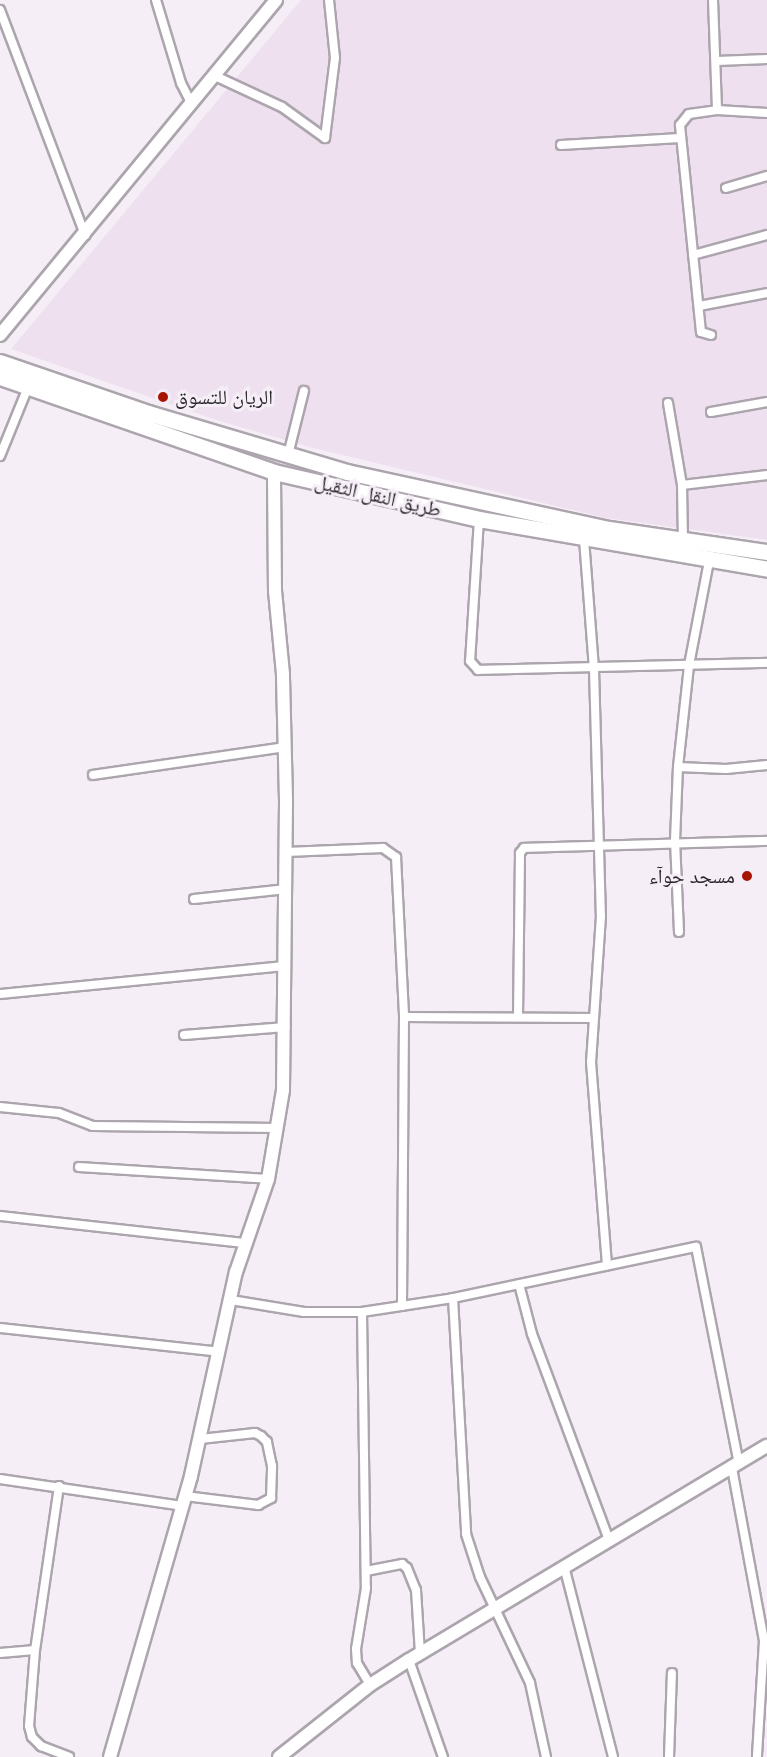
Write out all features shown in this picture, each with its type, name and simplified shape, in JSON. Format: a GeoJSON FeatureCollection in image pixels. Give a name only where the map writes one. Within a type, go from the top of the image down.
{"type":"FeatureCollection","features":[{"type":"Feature","properties":{"kind":"highway","name":"طريق النقل الثقيل"},"geometry":{"type":"LineString","coordinates":[[0,362],[148,413],[288,455],[438,494],[683,542],[767,552]]}},
{"type":"Feature","properties":{"kind":"highway","name":"طريق النقل الثقيل"},"geometry":{"type":"LineString","coordinates":[[0,377],[274,472],[479,519],[709,561],[767,569]]}},
{"type":"Feature","properties":{"kind":"street"},"geometry":{"type":"LineString","coordinates":[[156,0],[181,83],[191,103]]}},
{"type":"Feature","properties":{"kind":"street"},"geometry":{"type":"LineString","coordinates":[[0,335],[85,236],[276,0]]}},
{"type":"Feature","properties":{"kind":"street"},"geometry":{"type":"LineString","coordinates":[[712,0],[717,61],[717,110]]}},
{"type":"Feature","properties":{"kind":"street"},"geometry":{"type":"LineString","coordinates":[[213,75],[282,107],[325,138],[335,58],[332,1]]}},
{"type":"Feature","properties":{"kind":"street"},"geometry":{"type":"LineString","coordinates":[[0,10],[85,236]]}},
{"type":"Feature","properties":{"kind":"street"},"geometry":{"type":"LineString","coordinates":[[717,61],[767,59]]}},
{"type":"Feature","properties":{"kind":"street"},"geometry":{"type":"LineString","coordinates":[[711,334],[701,332],[680,138],[682,118],[717,110],[767,113]]}},
{"type":"Feature","properties":{"kind":"street"},"geometry":{"type":"LineString","coordinates":[[561,145],[680,138]]}},
{"type":"Feature","properties":{"kind":"street"},"geometry":{"type":"LineString","coordinates":[[726,188],[767,176]]}},
{"type":"Feature","properties":{"kind":"street"},"geometry":{"type":"LineString","coordinates":[[693,255],[767,235]]}},
{"type":"Feature","properties":{"kind":"street"},"geometry":{"type":"LineString","coordinates":[[699,306],[767,293]]}},
{"type":"Feature","properties":{"kind":"street"},"geometry":{"type":"LineString","coordinates":[[0,456],[28,387]]}},
{"type":"Feature","properties":{"kind":"street"},"geometry":{"type":"LineString","coordinates":[[288,455],[304,391]]}},
{"type":"Feature","properties":{"kind":"street"},"geometry":{"type":"LineString","coordinates":[[711,412],[767,402]]}},
{"type":"Feature","properties":{"kind":"street"},"geometry":{"type":"LineString","coordinates":[[668,403],[682,485],[683,542]]}},
{"type":"Feature","properties":{"kind":"street"},"geometry":{"type":"LineString","coordinates":[[110,1757],[184,1501],[244,1243],[268,1179],[278,1128],[286,1027],[286,852],[285,747],[275,591],[274,472]]}},
{"type":"Feature","properties":{"kind":"street"},"geometry":{"type":"LineString","coordinates":[[682,485],[767,475]]}},
{"type":"Feature","properties":{"kind":"street"},"geometry":{"type":"LineString","coordinates":[[479,519],[470,661],[473,666],[484,672],[767,663]]}},
{"type":"Feature","properties":{"kind":"street"},"geometry":{"type":"LineString","coordinates":[[584,539],[594,669],[597,845],[601,916],[594,1018],[592,1106],[607,1265]]}},
{"type":"Feature","properties":{"kind":"street"},"geometry":{"type":"LineString","coordinates":[[679,933],[675,841],[678,766],[689,665],[709,561]]}},
{"type":"Feature","properties":{"kind":"street"},"geometry":{"type":"LineString","coordinates":[[93,775],[285,747]]}},
{"type":"Feature","properties":{"kind":"street"},"geometry":{"type":"LineString","coordinates":[[678,766],[726,768],[767,765]]}},
{"type":"Feature","properties":{"kind":"street"},"geometry":{"type":"LineString","coordinates":[[518,1017],[520,853],[531,847],[675,841],[767,841]]}},
{"type":"Feature","properties":{"kind":"street"},"geometry":{"type":"LineString","coordinates":[[286,852],[383,848],[396,857],[404,1017],[402,1306]]}},
{"type":"Feature","properties":{"kind":"street"},"geometry":{"type":"LineString","coordinates":[[194,899],[285,888]]}},
{"type":"Feature","properties":{"kind":"street"},"geometry":{"type":"LineString","coordinates":[[0,994],[286,966]]}},
{"type":"Feature","properties":{"kind":"street"},"geometry":{"type":"LineString","coordinates":[[404,1017],[594,1018]]}},
{"type":"Feature","properties":{"kind":"street"},"geometry":{"type":"LineString","coordinates":[[184,1035],[286,1027]]}},
{"type":"Feature","properties":{"kind":"street"},"geometry":{"type":"LineString","coordinates":[[0,1107],[59,1113],[93,1126],[278,1128]]}},
{"type":"Feature","properties":{"kind":"street"},"geometry":{"type":"LineString","coordinates":[[79,1167],[268,1179]]}},
{"type":"Feature","properties":{"kind":"street"},"geometry":{"type":"LineString","coordinates":[[0,1216],[244,1243]]}},
{"type":"Feature","properties":{"kind":"street"},"geometry":{"type":"LineString","coordinates":[[231,1300],[304,1312],[362,1312],[453,1298],[681,1248],[698,1249],[760,1609],[766,1679],[757,1757]]}},
{"type":"Feature","properties":{"kind":"street"},"geometry":{"type":"LineString","coordinates":[[519,1284],[536,1344],[609,1540]]}},
{"type":"Feature","properties":{"kind":"street"},"geometry":{"type":"LineString","coordinates":[[453,1298],[462,1509],[471,1553],[493,1607],[530,1683],[546,1757]]}},
{"type":"Feature","properties":{"kind":"street"},"geometry":{"type":"LineString","coordinates":[[362,1312],[362,1489],[366,1571],[365,1614],[356,1649],[357,1663],[370,1685]]}},
{"type":"Feature","properties":{"kind":"street"},"geometry":{"type":"LineString","coordinates":[[0,1328],[220,1352]]}},
{"type":"Feature","properties":{"kind":"street"},"geometry":{"type":"LineString","coordinates":[[0,1479],[184,1501],[258,1505],[271,1498],[272,1466],[267,1442],[261,1436],[200,1439]]}},
{"type":"Feature","properties":{"kind":"street"},"geometry":{"type":"LineString","coordinates":[[279,1757],[370,1685],[415,1656],[493,1607],[767,1446]]}},
{"type":"Feature","properties":{"kind":"street"},"geometry":{"type":"LineString","coordinates":[[59,1486],[35,1650],[29,1726],[32,1737],[41,1746],[69,1757]]}},
{"type":"Feature","properties":{"kind":"street"},"geometry":{"type":"LineString","coordinates":[[366,1571],[402,1564],[407,1568],[416,1590],[415,1656],[443,1757]]}},
{"type":"Feature","properties":{"kind":"street"},"geometry":{"type":"LineString","coordinates":[[564,1566],[613,1757]]}},
{"type":"Feature","properties":{"kind":"street"},"geometry":{"type":"LineString","coordinates":[[0,1653],[35,1650]]}},
{"type":"Feature","properties":{"kind":"street"},"geometry":{"type":"LineString","coordinates":[[669,1757],[672,1673]]}},
{"type":"Feature","properties":{"kind":"shaded area"},"geometry":{"type":"Polygon","coordinates":[[[301,0],[767,0],[767,540],[606,518],[313,448],[213,419],[11,349],[301,0]]]}},
{"type":"Feature","properties":{"kind":"place","name":"الريان للتسوق"},"geometry":{"type":"Point","coordinates":[163,397]}},
{"type":"Feature","properties":{"kind":"place","name":"مسجد حوآء"},"geometry":{"type":"Point","coordinates":[747,876]}}]}
